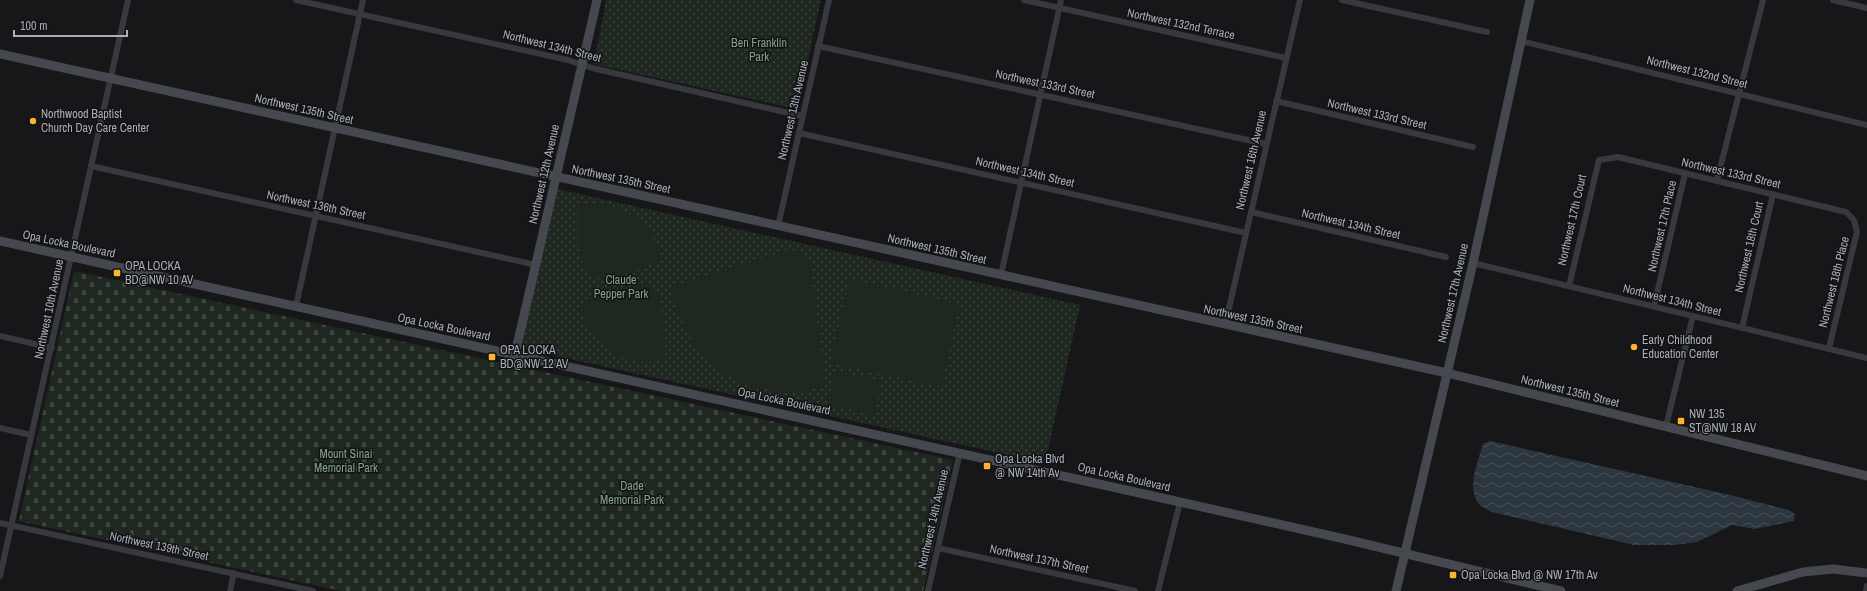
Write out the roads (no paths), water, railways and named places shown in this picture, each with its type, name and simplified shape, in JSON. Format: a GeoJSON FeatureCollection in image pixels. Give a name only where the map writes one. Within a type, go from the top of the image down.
{"type":"FeatureCollection","features":[{"type":"Feature","properties":{"kind":"main road","name":"Northwest 12th Avenue"},"geometry":{"type":"LineString","coordinates":[[514,354],[597,0]]}},
{"type":"Feature","properties":{"kind":"main road","name":"Northwest 17th Avenue"},"geometry":{"type":"LineString","coordinates":[[1396,591],[1473,263],[1530,0]]}},
{"type":"Feature","properties":{"kind":"main road","name":"Northwest 135th Street"},"geometry":{"type":"LineString","coordinates":[[0,54],[1447,373],[1867,476]]}},
{"type":"Feature","properties":{"kind":"main road","name":"Opa Locka Boulevard"},"geometry":{"type":"LineString","coordinates":[[0,241],[960,452],[1405,553],[1561,591]]}},
{"type":"Feature","properties":{"kind":"main road"},"geometry":{"type":"LineString","coordinates":[[1737,591],[1803,572],[1833,569],[1867,573]]}},
{"type":"Feature","properties":{"kind":"street","name":"Northwest 10th Avenue"},"geometry":{"type":"LineString","coordinates":[[0,576],[52,348],[128,0]]}},
{"type":"Feature","properties":{"kind":"street","name":"Northwest 134th Street"},"geometry":{"type":"LineString","coordinates":[[296,0],[802,116]]}},
{"type":"Feature","properties":{"kind":"street"},"geometry":{"type":"LineString","coordinates":[[296,306],[363,0]]}},
{"type":"Feature","properties":{"kind":"street","name":"Northwest 13th Avenue"},"geometry":{"type":"LineString","coordinates":[[778,226],[829,0]]}},
{"type":"Feature","properties":{"kind":"street","name":"Northwest 132nd Terrace"},"geometry":{"type":"LineString","coordinates":[[1024,0],[1286,58]]}},
{"type":"Feature","properties":{"kind":"street"},"geometry":{"type":"LineString","coordinates":[[1001,275],[1062,0]]}},
{"type":"Feature","properties":{"kind":"street","name":"Northwest 16th Avenue"},"geometry":{"type":"LineString","coordinates":[[1225,325],[1300,0]]}},
{"type":"Feature","properties":{"kind":"street"},"geometry":{"type":"LineString","coordinates":[[1342,0],[1488,32]]}},
{"type":"Feature","properties":{"kind":"street"},"geometry":{"type":"LineString","coordinates":[[1718,180],[1763,0]]}},
{"type":"Feature","properties":{"kind":"street"},"geometry":{"type":"LineString","coordinates":[[1833,0],[1865,8],[1866,0]]}},
{"type":"Feature","properties":{"kind":"street","name":"Northwest 132nd Street"},"geometry":{"type":"LineString","coordinates":[[1521,41],[1867,125]]}},
{"type":"Feature","properties":{"kind":"street","name":"Northwest 133rd Street"},"geometry":{"type":"LineString","coordinates":[[818,46],[1266,144]]}},
{"type":"Feature","properties":{"kind":"street","name":"Northwest 133rd Street"},"geometry":{"type":"LineString","coordinates":[[1276,101],[1473,147]]}},
{"type":"Feature","properties":{"kind":"street","name":"Northwest 134th Street"},"geometry":{"type":"LineString","coordinates":[[799,133],[1246,233]]}},
{"type":"Feature","properties":{"kind":"street","name":"Northwest 133rd Street"},"geometry":{"type":"LineString","coordinates":[[1599,160],[1618,157],[1685,174],[1718,180],[1846,212],[1854,220]]}},
{"type":"Feature","properties":{"kind":"street","name":"Northwest 17th Court"},"geometry":{"type":"LineString","coordinates":[[1569,286],[1599,160]]}},
{"type":"Feature","properties":{"kind":"street","name":"Northwest 136th Street"},"geometry":{"type":"LineString","coordinates":[[91,166],[536,264]]}},
{"type":"Feature","properties":{"kind":"street","name":"Northwest 17th Place"},"geometry":{"type":"LineString","coordinates":[[1654,306],[1685,174]]}},
{"type":"Feature","properties":{"kind":"street","name":"Northwest 18th Court"},"geometry":{"type":"LineString","coordinates":[[1742,328],[1773,194]]}},
{"type":"Feature","properties":{"kind":"street","name":"Northwest 134th Street"},"geometry":{"type":"LineString","coordinates":[[1251,212],[1446,257]]}},
{"type":"Feature","properties":{"kind":"street","name":"Northwest 18th Place"},"geometry":{"type":"LineString","coordinates":[[1829,348],[1857,232],[1854,220]]}},
{"type":"Feature","properties":{"kind":"street","name":"Northwest 134th Street"},"geometry":{"type":"LineString","coordinates":[[1473,263],[1867,358]]}},
{"type":"Feature","properties":{"kind":"street"},"geometry":{"type":"LineString","coordinates":[[1666,426],[1693,316]]}},
{"type":"Feature","properties":{"kind":"street"},"geometry":{"type":"LineString","coordinates":[[0,336],[52,348]]}},
{"type":"Feature","properties":{"kind":"street"},"geometry":{"type":"LineString","coordinates":[[0,428],[31,435]]}},
{"type":"Feature","properties":{"kind":"street","name":"Northwest 14th Avenue"},"geometry":{"type":"LineString","coordinates":[[928,591],[960,452]]}},
{"type":"Feature","properties":{"kind":"street"},"geometry":{"type":"LineString","coordinates":[[1158,591],[1180,502]]}},
{"type":"Feature","properties":{"kind":"street","name":"Northwest 139th Street"},"geometry":{"type":"LineString","coordinates":[[0,523],[314,591]]}},
{"type":"Feature","properties":{"kind":"street","name":"Northwest 137th Street"},"geometry":{"type":"LineString","coordinates":[[938,548],[1135,591]]}},
{"type":"Feature","properties":{"kind":"street"},"geometry":{"type":"LineString","coordinates":[[230,591],[234,573]]}},
{"type":"Feature","properties":{"kind":"street"},"geometry":{"type":"LineString","coordinates":[[1866,591],[1867,586]]}},
{"type":"Feature","properties":{"kind":"water"},"geometry":{"type":"Polygon","coordinates":[[[1490,441],[1726,494],[1789,510],[1795,514],[1794,521],[1755,529],[1732,525],[1697,542],[1674,545],[1634,545],[1492,512],[1479,504],[1473,490],[1474,474],[1483,444],[1490,441]]]}},
{"type":"Feature","properties":{"kind":"place","name":"Northwood Baptist Church Day Care Center"},"geometry":{"type":"Point","coordinates":[33,121]}},
{"type":"Feature","properties":{"kind":"place","name":"OPA LOCKA BD@NW 10 AV"},"geometry":{"type":"Point","coordinates":[117,273]}},
{"type":"Feature","properties":{"kind":"place","name":"Early Childhood Education Center"},"geometry":{"type":"Point","coordinates":[1634,347]}},
{"type":"Feature","properties":{"kind":"place","name":"OPA LOCKA BD@NW 12 AV"},"geometry":{"type":"Point","coordinates":[492,357]}},
{"type":"Feature","properties":{"kind":"place","name":"NW 135 ST@NW 18 AV"},"geometry":{"type":"Point","coordinates":[1681,421]}},
{"type":"Feature","properties":{"kind":"place","name":"Opa Locka Blvd @ NW 14th Av"},"geometry":{"type":"Point","coordinates":[987,466]}},
{"type":"Feature","properties":{"kind":"place","name":"Opa Locka Blvd @ NW 17th Av"},"geometry":{"type":"Point","coordinates":[1453,575]}},
{"type":"Feature","properties":{"kind":"park label","name":"Ben Franklin Park"},"geometry":{"type":"Point","coordinates":[759,50]}},
{"type":"Feature","properties":{"kind":"park label","name":"Claude Pepper Park"},"geometry":{"type":"Point","coordinates":[621,287]}},
{"type":"Feature","properties":{"kind":"park label","name":"Mount Sinai Memorial Park"},"geometry":{"type":"Point","coordinates":[346,461]}},
{"type":"Feature","properties":{"kind":"park label","name":"Dade Memorial Park"},"geometry":{"type":"Point","coordinates":[632,493]}}]}
